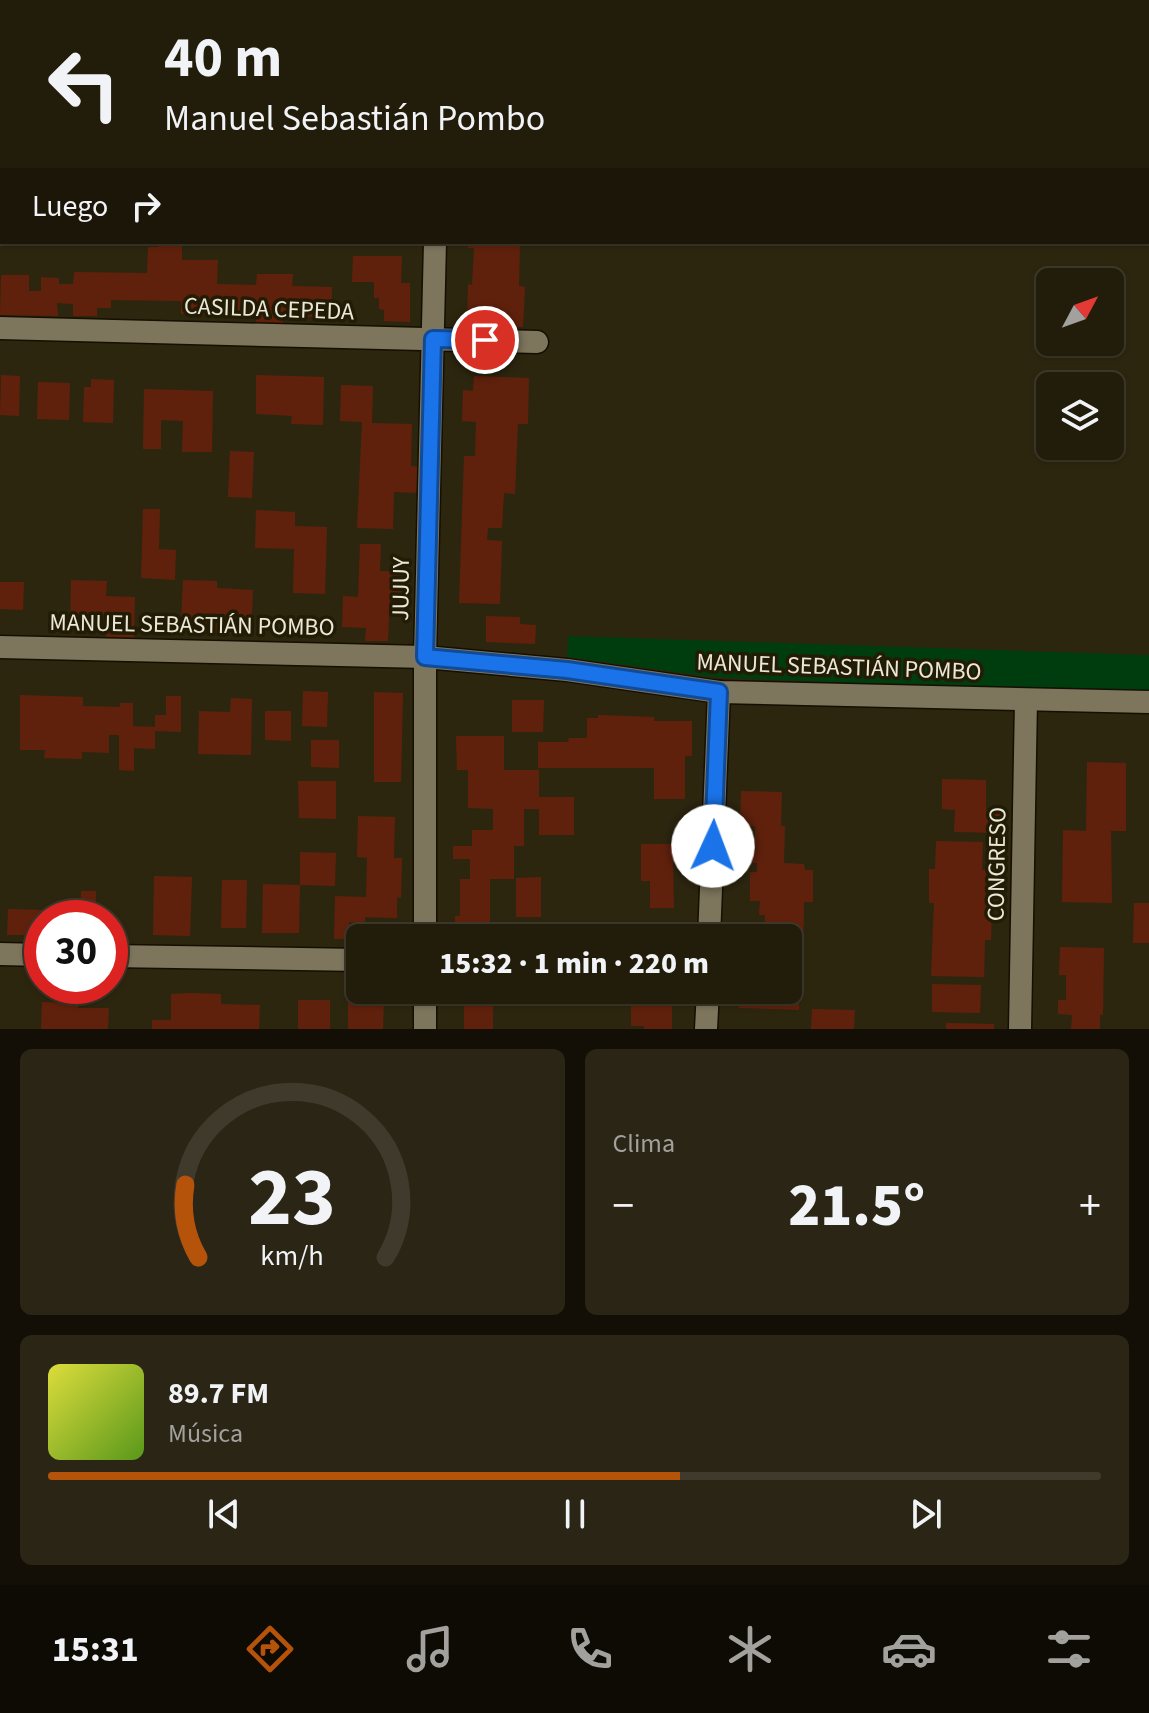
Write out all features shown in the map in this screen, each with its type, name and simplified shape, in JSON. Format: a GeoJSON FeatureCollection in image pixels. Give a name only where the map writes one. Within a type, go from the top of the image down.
{"type":"FeatureCollection","features":[{"type":"Feature","properties":{"kind":"street","name":"JUJUY"},"geometry":{"type":"LineString","coordinates":[[425,924],[425,657],[435,244]]}},
{"type":"Feature","properties":{"kind":"street","name":"CASILDA CEPEDA"},"geometry":{"type":"LineString","coordinates":[[0,328],[537,342]]}},
{"type":"Feature","properties":{"kind":"street","name":"MANUEL SEBASTIÁN POMBO"},"geometry":{"type":"LineString","coordinates":[[0,647],[425,657],[567,670],[719,692],[1149,702]]}},
{"type":"Feature","properties":{"kind":"street"},"geometry":{"type":"LineString","coordinates":[[710,924],[719,692]]}},
{"type":"Feature","properties":{"kind":"street","name":"CONGRESO"},"geometry":{"type":"LineString","coordinates":[[1020,1029],[1026,700]]}},
{"type":"Feature","properties":{"kind":"street"},"geometry":{"type":"LineString","coordinates":[[0,954],[24,955]]}},
{"type":"Feature","properties":{"kind":"street"},"geometry":{"type":"LineString","coordinates":[[128,956],[346,960]]}},
{"type":"Feature","properties":{"kind":"street"},"geometry":{"type":"LineString","coordinates":[[425,1004],[425,1029]]}},
{"type":"Feature","properties":{"kind":"street"},"geometry":{"type":"LineString","coordinates":[[706,1029],[707,1004]]}},
{"type":"Feature","properties":{"kind":"green space"},"geometry":{"type":"Polygon","coordinates":[[[568,636],[1149,655],[1149,693],[1028,691],[713,677],[567,657],[568,636]]]}},
{"type":"Feature","properties":{"kind":"building"},"geometry":{"type":"Polygon","coordinates":[[[158,244],[182,244],[182,260],[218,260],[217,284],[256,285],[257,274],[293,274],[292,286],[332,287],[331,317],[283,316],[283,325],[256,325],[256,315],[181,314],[181,301],[111,300],[111,308],[97,308],[97,316],[73,316],[73,304],[57,303],[58,316],[0,315],[1,275],[29,275],[29,291],[41,291],[41,277],[59,278],[59,284],[73,284],[74,272],[147,273],[148,247],[158,247],[158,244]]]}},
{"type":"Feature","properties":{"kind":"building"},"geometry":{"type":"Polygon","coordinates":[[[469,244],[520,244],[519,286],[525,287],[523,327],[467,325],[468,284],[472,285],[474,248],[468,248],[469,244]]]}},
{"type":"Feature","properties":{"kind":"building"},"geometry":{"type":"Polygon","coordinates":[[[353,256],[402,256],[401,283],[410,283],[410,322],[384,321],[379,298],[374,298],[374,282],[352,282],[353,256]]]}},
{"type":"Feature","properties":{"kind":"building"},"geometry":{"type":"Polygon","coordinates":[[[1,375],[20,376],[19,416],[0,415],[1,375]]]}},
{"type":"Feature","properties":{"kind":"building"},"geometry":{"type":"Polygon","coordinates":[[[256,375],[324,377],[323,425],[291,424],[292,416],[256,414],[256,375]]]}},
{"type":"Feature","properties":{"kind":"building"},"geometry":{"type":"Polygon","coordinates":[[[474,376],[529,378],[528,424],[518,424],[515,494],[504,493],[502,528],[488,528],[487,540],[502,541],[500,604],[459,603],[464,456],[475,456],[476,422],[462,421],[463,390],[473,391],[474,376]]]}},
{"type":"Feature","properties":{"kind":"building"},"geometry":{"type":"Polygon","coordinates":[[[91,379],[114,380],[113,423],[83,422],[84,387],[91,387],[91,379]]]}},
{"type":"Feature","properties":{"kind":"building"},"geometry":{"type":"Polygon","coordinates":[[[38,382],[70,383],[69,420],[37,419],[38,382]]]}},
{"type":"Feature","properties":{"kind":"building"},"geometry":{"type":"Polygon","coordinates":[[[341,385],[373,386],[372,423],[412,424],[411,466],[419,467],[418,493],[394,492],[393,529],[357,528],[362,422],[340,421],[341,385]]]}},
{"type":"Feature","properties":{"kind":"building"},"geometry":{"type":"Polygon","coordinates":[[[144,389],[213,391],[212,452],[182,452],[183,421],[161,420],[161,449],[143,449],[144,389]]]}},
{"type":"Feature","properties":{"kind":"building"},"geometry":{"type":"Polygon","coordinates":[[[230,451],[254,452],[252,498],[228,497],[230,451]]]}},
{"type":"Feature","properties":{"kind":"building"},"geometry":{"type":"Polygon","coordinates":[[[143,509],[160,509],[159,549],[176,550],[175,580],[141,578],[143,509]]]}},
{"type":"Feature","properties":{"kind":"building"},"geometry":{"type":"Polygon","coordinates":[[[256,510],[295,512],[295,526],[327,527],[325,594],[293,593],[294,549],[255,548],[256,510]]]}},
{"type":"Feature","properties":{"kind":"building"},"geometry":{"type":"Polygon","coordinates":[[[360,544],[381,544],[380,571],[410,572],[409,599],[390,598],[388,641],[365,641],[366,628],[342,627],[343,596],[358,597],[360,544]]]}},
{"type":"Feature","properties":{"kind":"building"},"geometry":{"type":"Polygon","coordinates":[[[71,580],[107,581],[106,596],[135,597],[134,638],[106,637],[106,618],[93,618],[93,628],[70,627],[71,580]]]}},
{"type":"Feature","properties":{"kind":"building"},"geometry":{"type":"Polygon","coordinates":[[[183,580],[217,581],[217,588],[253,590],[251,635],[215,633],[215,623],[181,622],[183,580]]]}},
{"type":"Feature","properties":{"kind":"building"},"geometry":{"type":"Polygon","coordinates":[[[0,582],[24,582],[23,610],[0,609],[0,582]]]}},
{"type":"Feature","properties":{"kind":"building"},"geometry":{"type":"Polygon","coordinates":[[[486,616],[520,617],[520,624],[536,625],[535,644],[486,642],[486,616]]]}},
{"type":"Feature","properties":{"kind":"building"},"geometry":{"type":"Polygon","coordinates":[[[303,691],[328,692],[327,727],[302,726],[303,691]]]}},
{"type":"Feature","properties":{"kind":"building"},"geometry":{"type":"Polygon","coordinates":[[[374,692],[403,693],[401,782],[374,782],[374,692]]]}},
{"type":"Feature","properties":{"kind":"building"},"geometry":{"type":"Polygon","coordinates":[[[20,695],[83,697],[83,706],[120,707],[120,703],[133,703],[133,726],[155,727],[155,715],[166,715],[166,696],[181,696],[181,732],[155,731],[155,749],[134,748],[134,771],[119,770],[119,735],[109,735],[109,753],[82,752],[82,759],[44,758],[45,750],[20,750],[20,695]]]}},
{"type":"Feature","properties":{"kind":"building"},"geometry":{"type":"Polygon","coordinates":[[[231,698],[252,699],[251,755],[198,754],[199,711],[230,712],[231,698]]]}},
{"type":"Feature","properties":{"kind":"building"},"geometry":{"type":"Polygon","coordinates":[[[512,700],[544,700],[543,732],[512,732],[512,700]]]}},
{"type":"Feature","properties":{"kind":"building"},"geometry":{"type":"Polygon","coordinates":[[[265,711],[291,711],[291,741],[265,740],[265,711]]]}},
{"type":"Feature","properties":{"kind":"building"},"geometry":{"type":"Polygon","coordinates":[[[598,715],[654,717],[654,721],[692,721],[692,756],[685,756],[685,799],[654,799],[654,768],[538,768],[538,742],[568,742],[569,738],[587,738],[587,718],[598,718],[598,715]]]}},
{"type":"Feature","properties":{"kind":"building"},"geometry":{"type":"Polygon","coordinates":[[[456,736],[504,736],[504,770],[539,770],[539,797],[574,797],[574,835],[539,835],[539,809],[524,809],[524,846],[514,846],[514,879],[490,879],[490,924],[455,924],[455,916],[460,916],[460,879],[470,879],[470,859],[453,859],[453,846],[472,846],[472,830],[493,830],[493,809],[468,808],[468,770],[457,770],[456,736]]]}},
{"type":"Feature","properties":{"kind":"building"},"geometry":{"type":"Polygon","coordinates":[[[311,740],[339,740],[339,768],[311,767],[311,740]]]}},
{"type":"Feature","properties":{"kind":"building"},"geometry":{"type":"Polygon","coordinates":[[[1087,762],[1126,763],[1126,831],[1111,831],[1112,903],[1062,902],[1063,830],[1086,831],[1087,762]]]}},
{"type":"Feature","properties":{"kind":"building"},"geometry":{"type":"Polygon","coordinates":[[[942,779],[986,780],[986,810],[1000,811],[999,833],[954,832],[955,810],[942,809],[942,779]]]}},
{"type":"Feature","properties":{"kind":"building"},"geometry":{"type":"Polygon","coordinates":[[[298,781],[336,781],[336,819],[299,818],[298,781]]]}},
{"type":"Feature","properties":{"kind":"building"},"geometry":{"type":"Polygon","coordinates":[[[741,791],[782,792],[784,863],[804,864],[805,870],[813,870],[813,902],[804,902],[803,972],[802,924],[765,924],[765,915],[759,915],[760,901],[750,901],[750,872],[757,872],[757,863],[745,862],[745,852],[755,852],[755,826],[740,826],[741,791]]]}},
{"type":"Feature","properties":{"kind":"building"},"geometry":{"type":"Polygon","coordinates":[[[358,816],[395,817],[394,858],[402,858],[397,918],[365,917],[365,923],[349,922],[346,924],[346,939],[334,939],[335,896],[366,897],[367,858],[357,857],[358,816]]]}},
{"type":"Feature","properties":{"kind":"building"},"geometry":{"type":"Polygon","coordinates":[[[936,841],[983,842],[985,904],[992,905],[991,940],[985,940],[984,977],[931,976],[934,903],[929,903],[929,869],[935,869],[936,841]]]}},
{"type":"Feature","properties":{"kind":"building"},"geometry":{"type":"Polygon","coordinates":[[[641,844],[690,844],[690,857],[673,856],[674,908],[650,908],[650,881],[641,881],[641,844]]]}},
{"type":"Feature","properties":{"kind":"building"},"geometry":{"type":"Polygon","coordinates":[[[300,852],[336,853],[335,886],[300,885],[300,852]]]}},
{"type":"Feature","properties":{"kind":"building"},"geometry":{"type":"Polygon","coordinates":[[[154,876],[192,877],[190,936],[153,935],[154,876]]]}},
{"type":"Feature","properties":{"kind":"building"},"geometry":{"type":"Polygon","coordinates":[[[541,877],[541,917],[516,917],[516,878],[541,877]]]}},
{"type":"Feature","properties":{"kind":"building"},"geometry":{"type":"Polygon","coordinates":[[[222,880],[247,880],[246,928],[221,928],[222,880]]]}},
{"type":"Feature","properties":{"kind":"building"},"geometry":{"type":"Polygon","coordinates":[[[263,884],[300,885],[299,933],[262,933],[263,884]]]}},
{"type":"Feature","properties":{"kind":"building"},"geometry":{"type":"Polygon","coordinates":[[[81,891],[96,891],[96,900],[81,900],[81,891]]]}},
{"type":"Feature","properties":{"kind":"building"},"geometry":{"type":"Polygon","coordinates":[[[1134,903],[1149,903],[1149,943],[1133,943],[1134,903]]]}},
{"type":"Feature","properties":{"kind":"building"},"geometry":{"type":"Polygon","coordinates":[[[8,909],[24,909],[24,935],[7,935],[8,909]]]}},
{"type":"Feature","properties":{"kind":"building"},"geometry":{"type":"Polygon","coordinates":[[[1060,947],[1104,948],[1100,1029],[1071,1029],[1072,1015],[1058,1014],[1058,1000],[1066,1000],[1066,975],[1059,975],[1060,947]]]}},
{"type":"Feature","properties":{"kind":"building"},"geometry":{"type":"Polygon","coordinates":[[[932,984],[981,985],[980,1013],[932,1012],[932,984]]]}},
{"type":"Feature","properties":{"kind":"building"},"geometry":{"type":"Polygon","coordinates":[[[171,994],[221,994],[221,1004],[260,1005],[259,1029],[152,1029],[152,1020],[171,1020],[171,994]]]}},
{"type":"Feature","properties":{"kind":"building"},"geometry":{"type":"Polygon","coordinates":[[[298,1000],[330,1000],[330,1029],[298,1029],[298,1000]]]}},
{"type":"Feature","properties":{"kind":"building"},"geometry":{"type":"Polygon","coordinates":[[[42,1004],[109,1008],[108,1029],[41,1029],[42,1004]]]}},
{"type":"Feature","properties":{"kind":"building"},"geometry":{"type":"Polygon","coordinates":[[[348,1004],[384,1004],[383,1029],[348,1029],[348,1004]]]}},
{"type":"Feature","properties":{"kind":"building"},"geometry":{"type":"Polygon","coordinates":[[[464,1004],[493,1004],[493,1029],[464,1029],[464,1004]]]}},
{"type":"Feature","properties":{"kind":"building"},"geometry":{"type":"Polygon","coordinates":[[[631,1004],[672,1004],[672,1029],[631,1026],[631,1004]]]}},
{"type":"Feature","properties":{"kind":"building"},"geometry":{"type":"Polygon","coordinates":[[[739,1004],[799,1004],[799,1010],[739,1008],[739,1004]]]}},
{"type":"Feature","properties":{"kind":"building"},"geometry":{"type":"Polygon","coordinates":[[[812,1009],[855,1010],[854,1029],[811,1029],[812,1009]]]}},
{"type":"Feature","properties":{"kind":"building"},"geometry":{"type":"Polygon","coordinates":[[[946,1023],[994,1024],[994,1029],[946,1029],[946,1023]]]}},
{"type":"Feature","properties":{"kind":"route"},"geometry":{"type":"LineString","coordinates":[[485,340],[433,339],[425,657],[567,670],[719,692],[713,846]]}}]}
